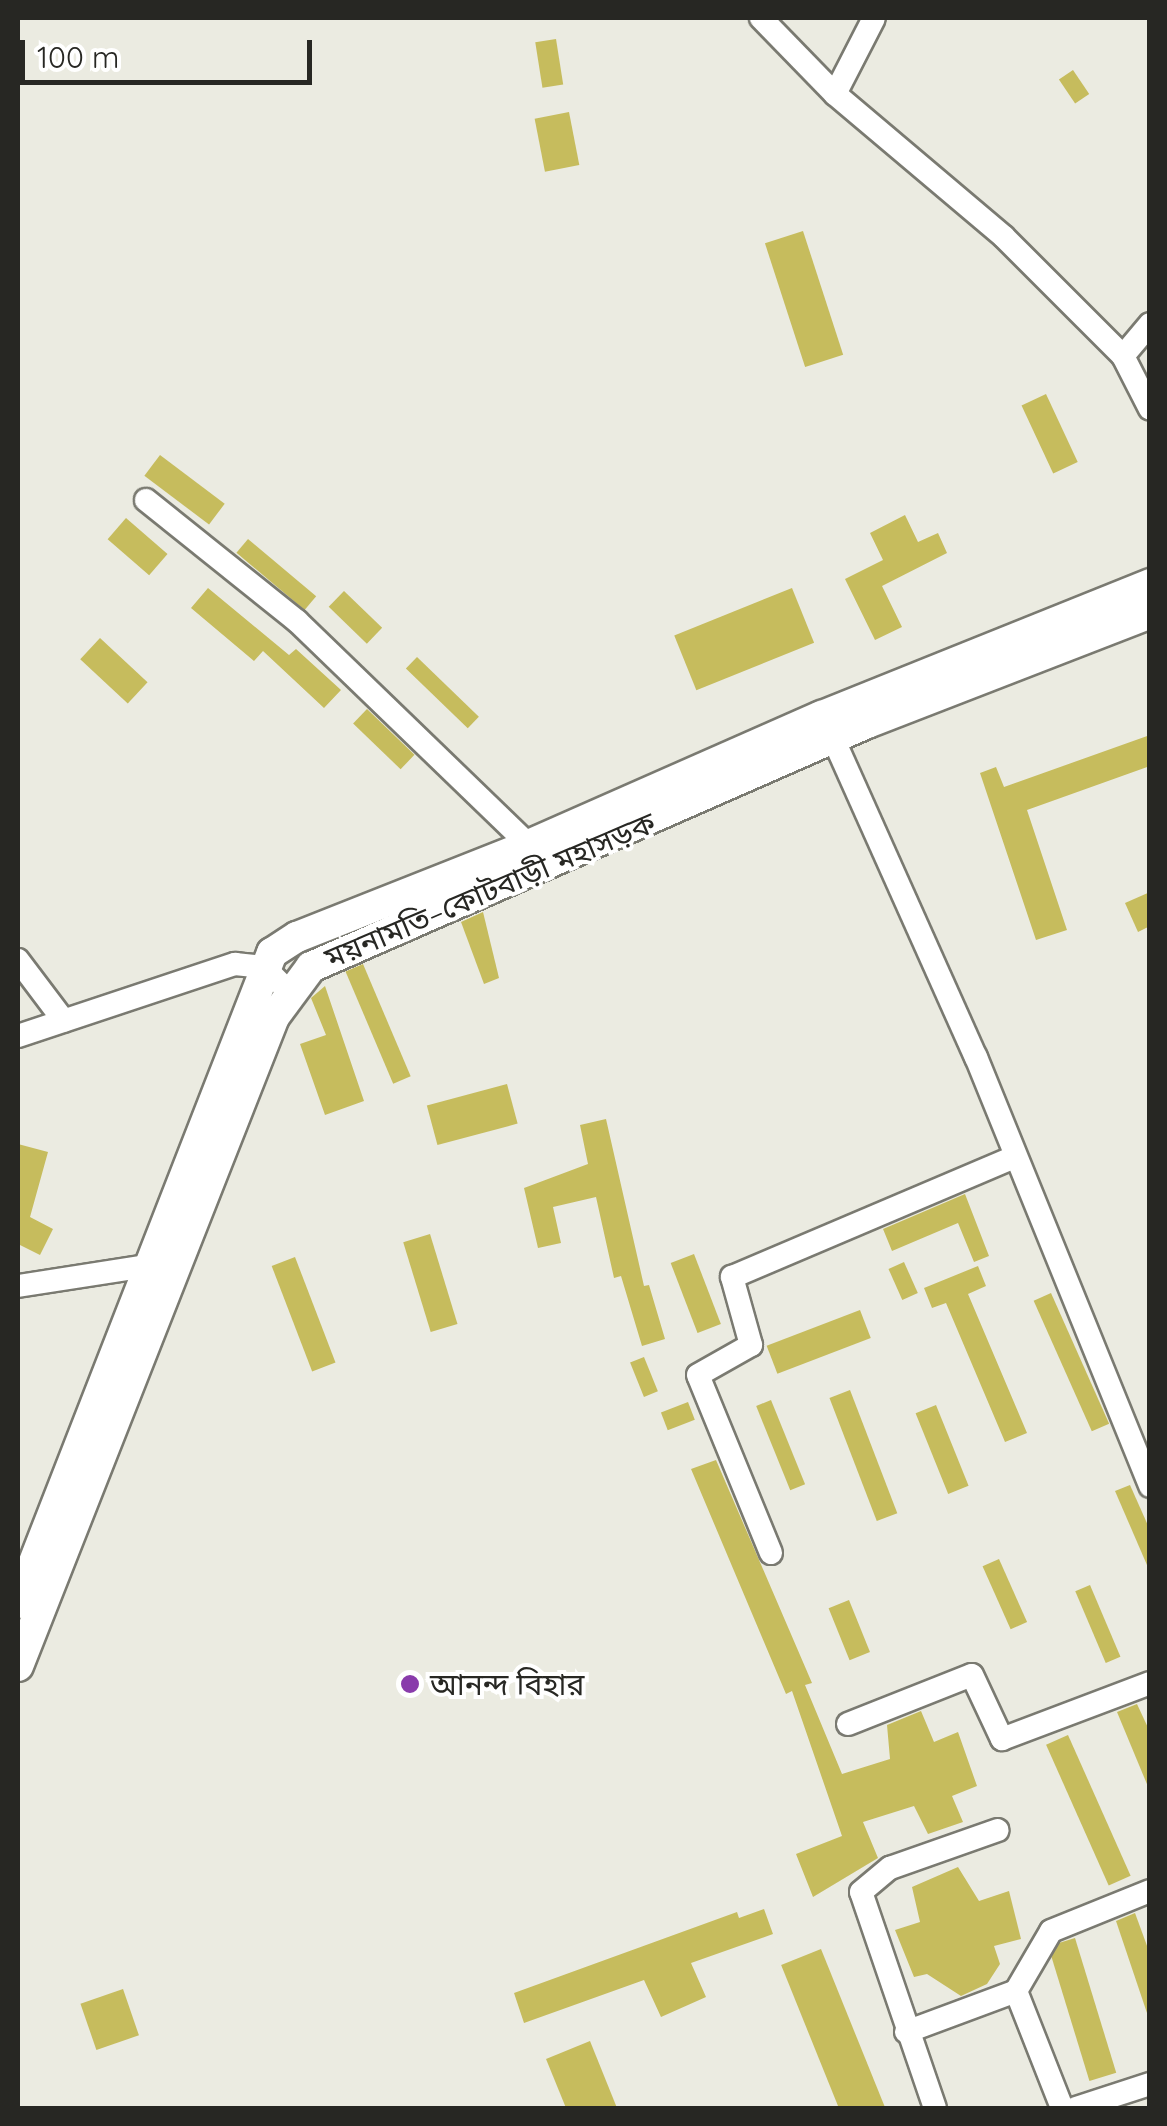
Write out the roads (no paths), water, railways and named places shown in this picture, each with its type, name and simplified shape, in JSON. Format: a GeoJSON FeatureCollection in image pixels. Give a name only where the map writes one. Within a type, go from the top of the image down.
{"type":"FeatureCollection","features":[{"type":"Feature","properties":{"kind":"main road","name":"ময়নামতি–কোটবাড়ী মহাসড়ক"},"geometry":{"type":"LineString","coordinates":[[18,1666],[264,966],[297,936],[529,845],[822,716],[1150,584]]}},
{"type":"Feature","properties":{"kind":"main road","name":"ময়নামতি–কোটবাড়ী মহাসড়ক"},"geometry":{"type":"LineString","coordinates":[[18,1603],[158,1273],[288,991],[311,967],[833,738],[1150,613]]}},
{"type":"Feature","properties":{"kind":"street"},"geometry":{"type":"LineString","coordinates":[[761,18],[835,94],[1004,238],[1122,356],[1150,409]]}},
{"type":"Feature","properties":{"kind":"street"},"geometry":{"type":"LineString","coordinates":[[835,94],[874,18]]}},
{"type":"Feature","properties":{"kind":"street"},"geometry":{"type":"LineString","coordinates":[[1122,356],[1150,324]]}},
{"type":"Feature","properties":{"kind":"street"},"geometry":{"type":"LineString","coordinates":[[146,500],[296,622],[529,845]]}},
{"type":"Feature","properties":{"kind":"street"},"geometry":{"type":"LineString","coordinates":[[833,738],[1015,1157],[1150,1486]]}},
{"type":"Feature","properties":{"kind":"street"},"geometry":{"type":"LineString","coordinates":[[18,960],[64,1021]]}},
{"type":"Feature","properties":{"kind":"street"},"geometry":{"type":"LineString","coordinates":[[18,1036],[235,964],[264,966],[288,991]]}},
{"type":"Feature","properties":{"kind":"street"},"geometry":{"type":"LineString","coordinates":[[771,1553],[698,1375],[752,1345],[732,1276],[1015,1157]]}},
{"type":"Feature","properties":{"kind":"street"},"geometry":{"type":"LineString","coordinates":[[18,1286],[158,1273]]}},
{"type":"Feature","properties":{"kind":"street"},"geometry":{"type":"LineString","coordinates":[[848,1724],[972,1675],[1002,1739],[1150,1683]]}},
{"type":"Feature","properties":{"kind":"street"},"geometry":{"type":"LineString","coordinates":[[935,2108],[861,1892],[890,1868],[998,1830]]}},
{"type":"Feature","properties":{"kind":"street"},"geometry":{"type":"LineString","coordinates":[[906,2032],[1016,1992],[1050,1931],[1150,1890]]}},
{"type":"Feature","properties":{"kind":"street"},"geometry":{"type":"LineString","coordinates":[[1016,1992],[1062,2108]]}},
{"type":"Feature","properties":{"kind":"street"},"geometry":{"type":"LineString","coordinates":[[1076,2108],[1150,2084]]}},
{"type":"Feature","properties":{"kind":"place","name":"আনন্দ বিহার"},"geometry":{"type":"Point","coordinates":[410,1684]}}]}
